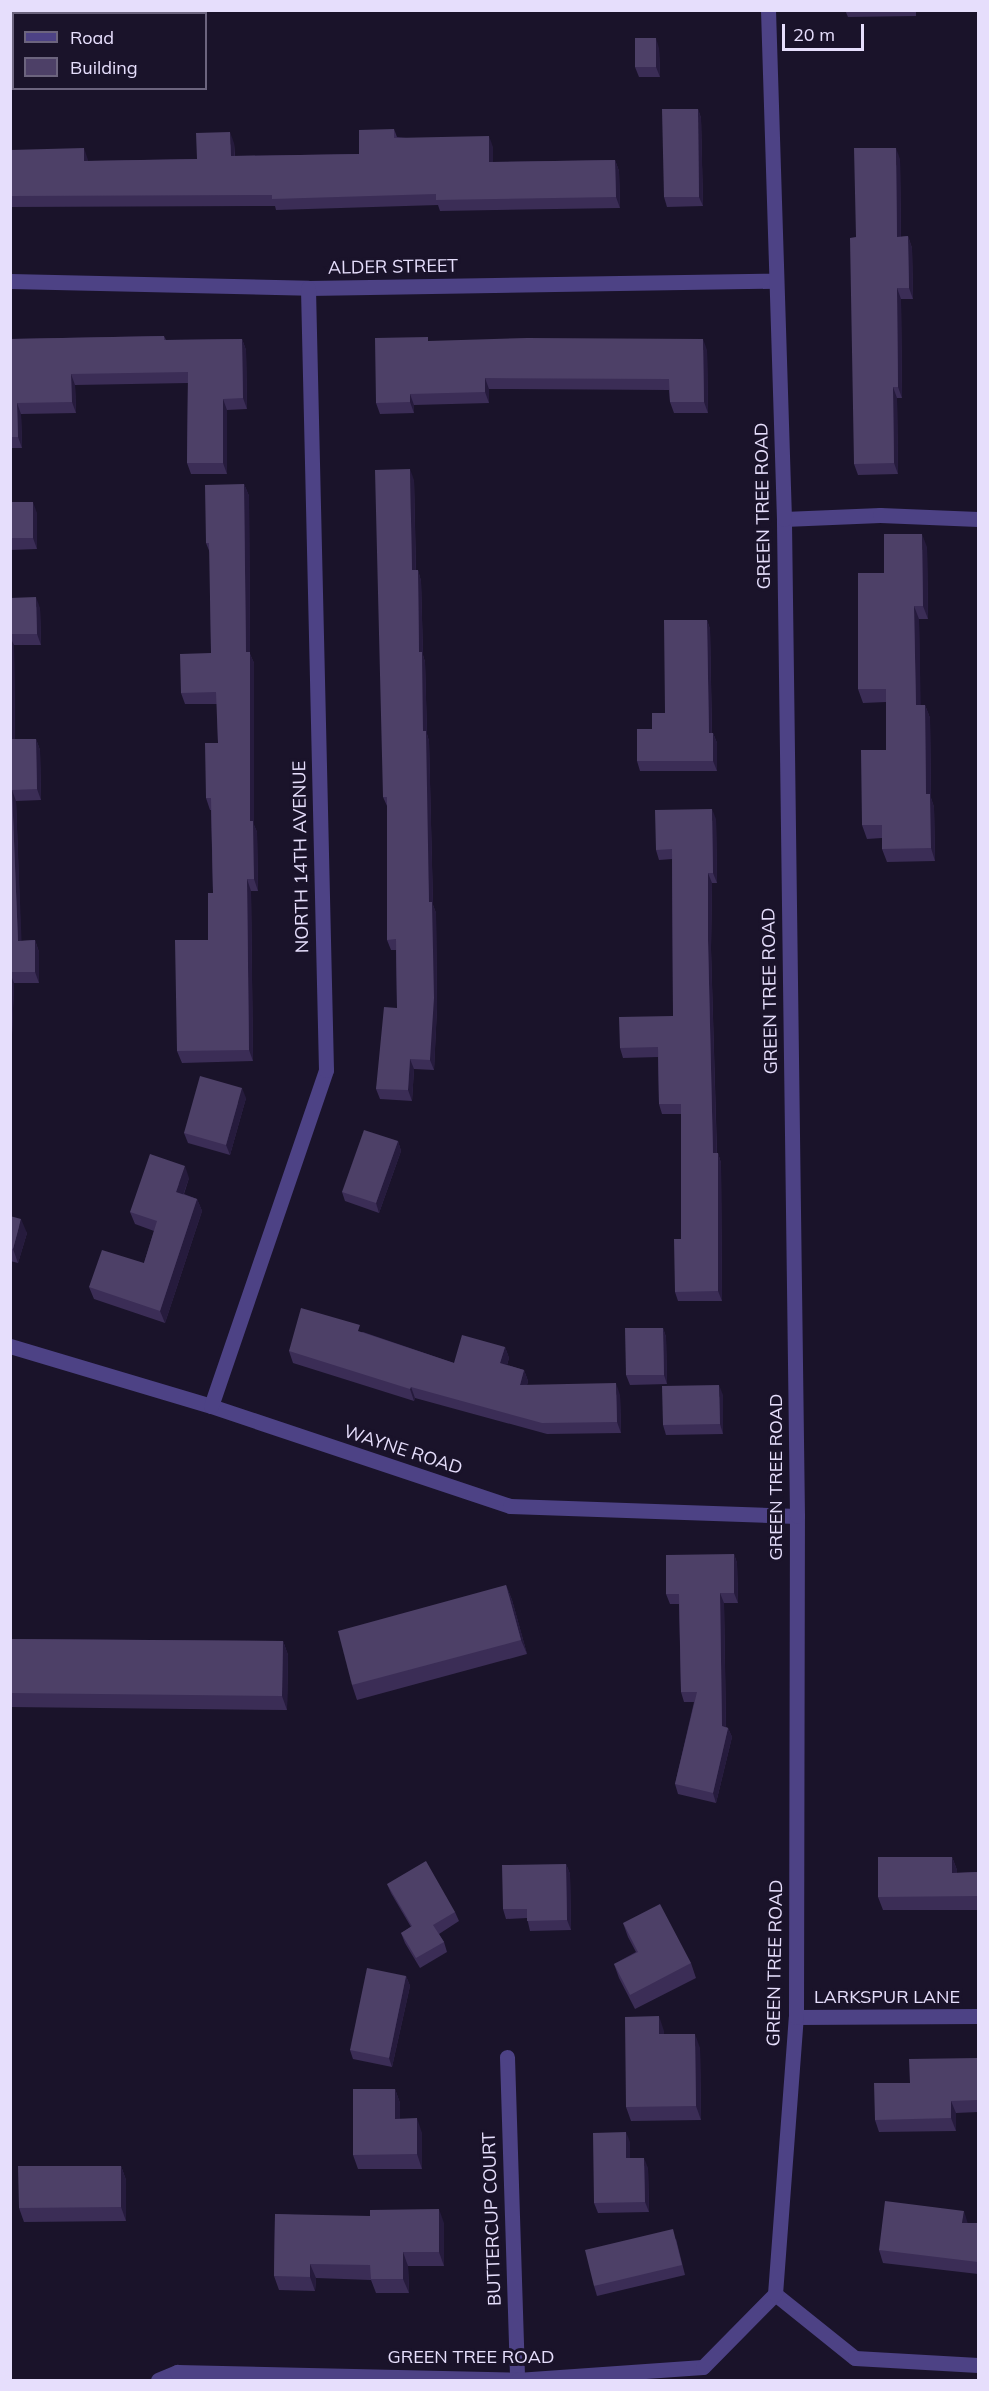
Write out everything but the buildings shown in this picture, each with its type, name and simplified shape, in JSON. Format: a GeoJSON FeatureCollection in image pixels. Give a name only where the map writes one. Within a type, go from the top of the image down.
{"type":"FeatureCollection","features":[{"type":"Feature","properties":{"kind":"street","name":"GREEN TREE ROAD"},"geometry":{"type":"LineString","coordinates":[[158,2380],[177,2372],[517,2380],[703,2367],[774,2294],[796,2017],[796,1516],[784,519],[768,10]]}},
{"type":"Feature","properties":{"kind":"street","name":"ALDER STREET"},"geometry":{"type":"LineString","coordinates":[[10,281],[308,288],[776,280]]}},
{"type":"Feature","properties":{"kind":"street","name":"NORTH 14TH AVENUE"},"geometry":{"type":"LineString","coordinates":[[211,1406],[326,1070],[308,288]]}},
{"type":"Feature","properties":{"kind":"street"},"geometry":{"type":"LineString","coordinates":[[784,519],[880,515],[978,519]]}},
{"type":"Feature","properties":{"kind":"street","name":"WAYNE ROAD"},"geometry":{"type":"LineString","coordinates":[[10,1346],[211,1406],[510,1506],[796,1516]]}},
{"type":"Feature","properties":{"kind":"street","name":"LARKSPUR LANE"},"geometry":{"type":"LineString","coordinates":[[796,2017],[978,2016]]}},
{"type":"Feature","properties":{"kind":"street","name":"BUTTERCUP COURT"},"geometry":{"type":"LineString","coordinates":[[507,2057],[517,2380]]}},
{"type":"Feature","properties":{"kind":"street"},"geometry":{"type":"LineString","coordinates":[[774,2294],[855,2358],[978,2365]]}}]}
